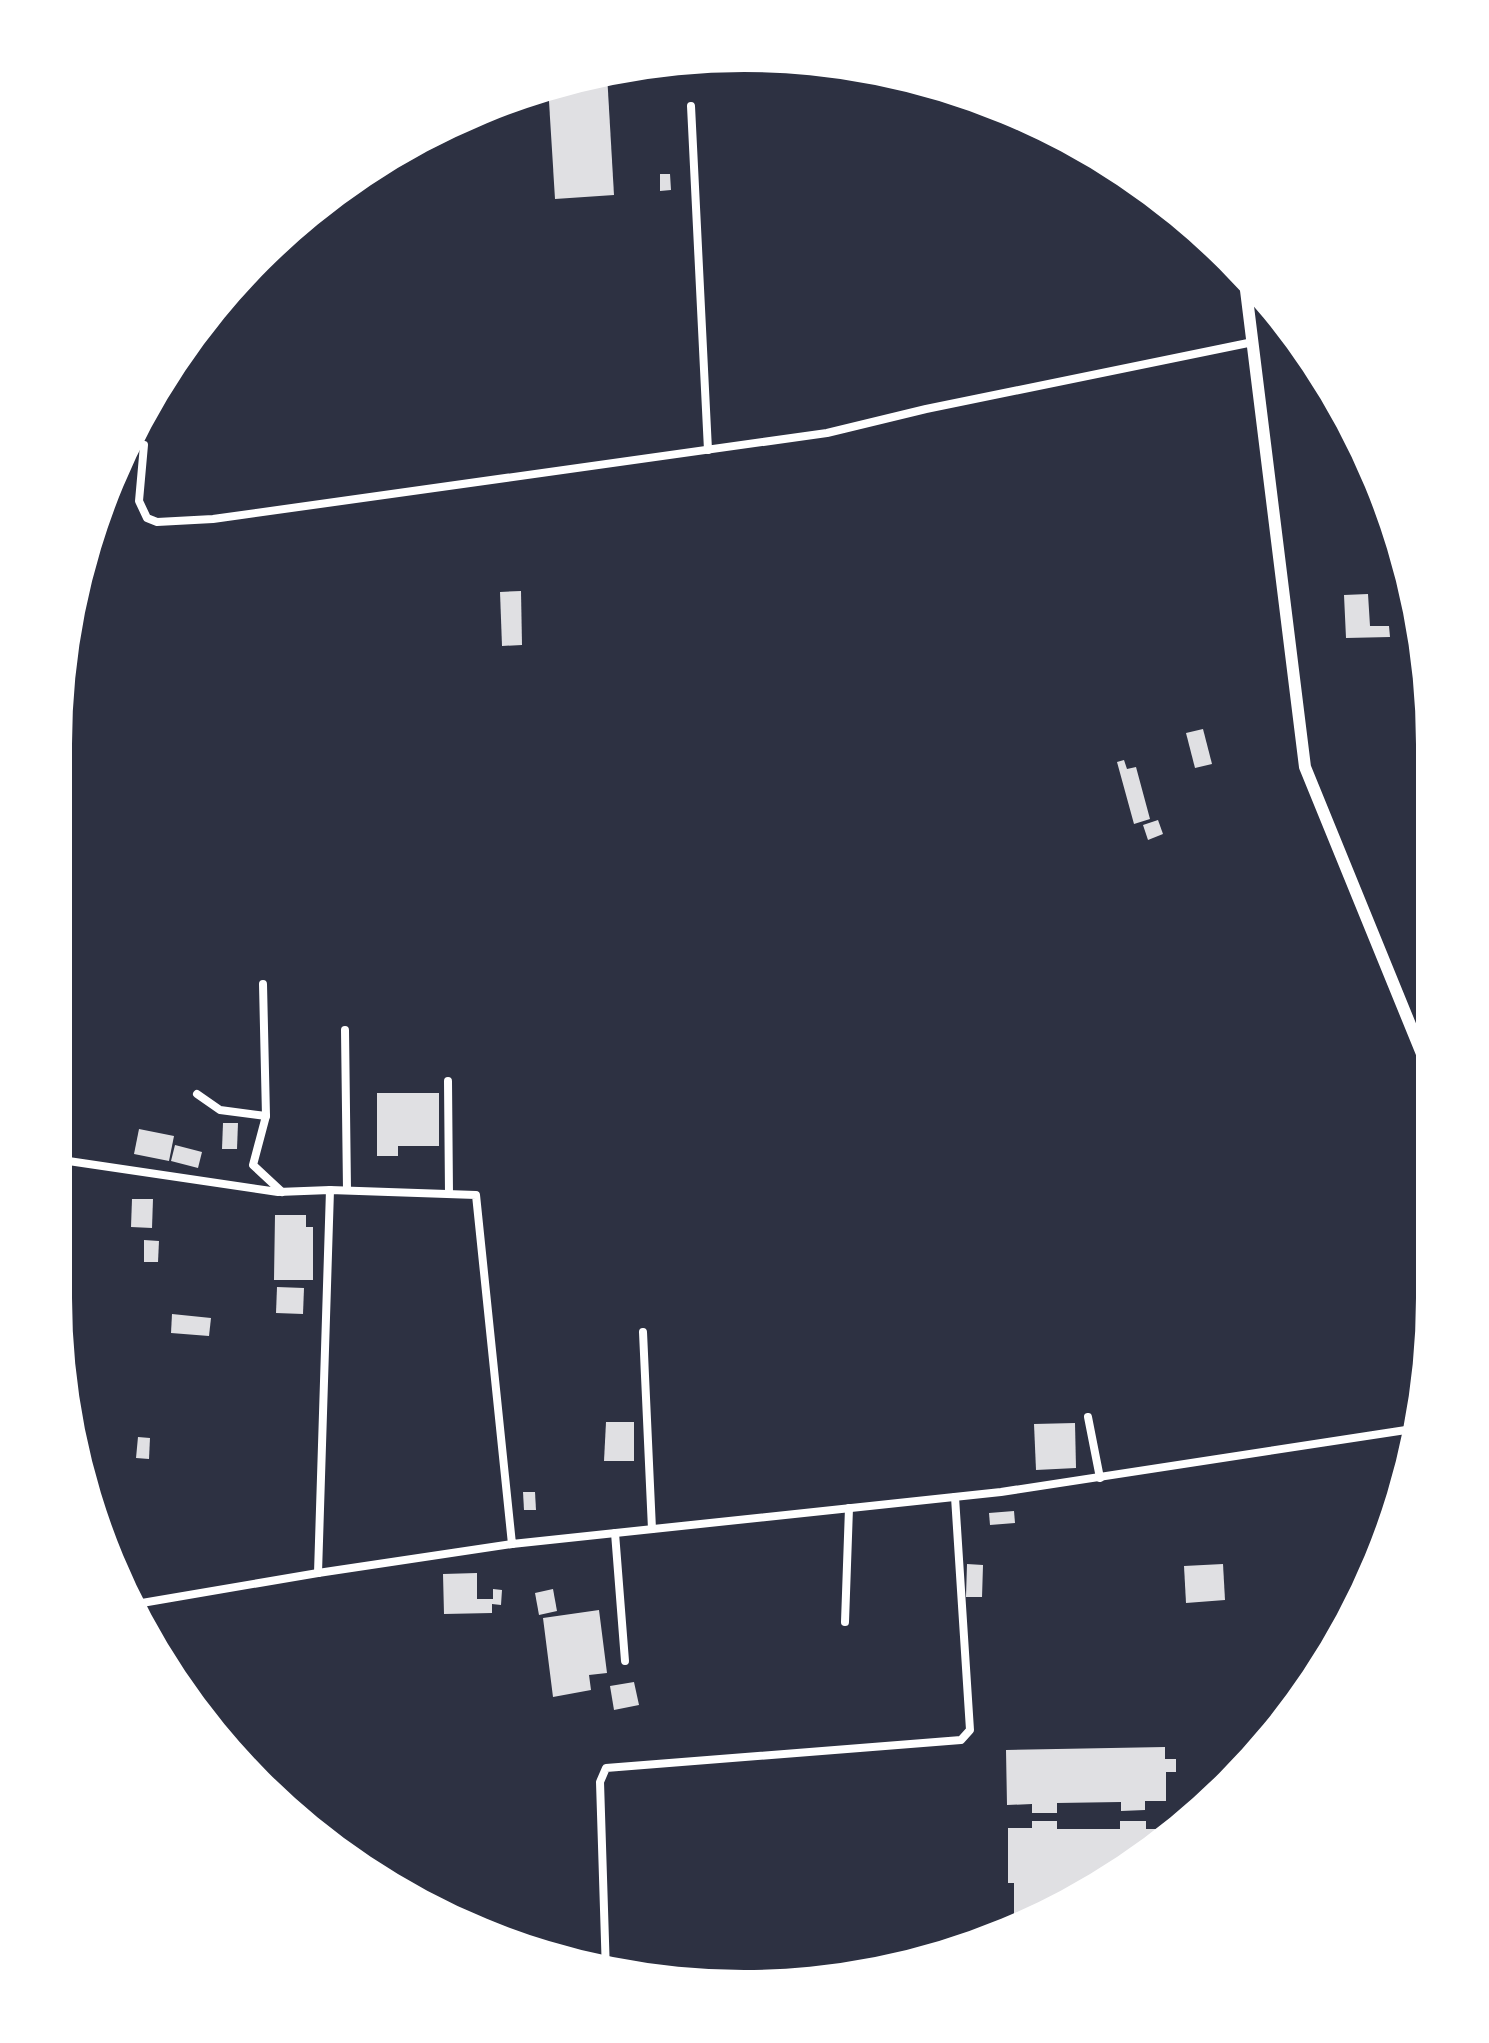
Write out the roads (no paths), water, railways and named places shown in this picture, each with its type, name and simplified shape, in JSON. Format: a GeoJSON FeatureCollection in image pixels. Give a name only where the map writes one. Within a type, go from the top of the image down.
{"type":"FeatureCollection","features":[{"type":"Feature","properties":{"kind":"main road"},"geometry":{"type":"LineString","coordinates":[[1247,298],[1305,767],[1416,1039]]}},
{"type":"Feature","properties":{"kind":"street"},"geometry":{"type":"LineString","coordinates":[[691,106],[708,450]]}},
{"type":"Feature","properties":{"kind":"street"},"geometry":{"type":"LineString","coordinates":[[144,445],[139,501],[146,518],[157,522],[213,519],[827,433],[1253,342]]}},
{"type":"Feature","properties":{"kind":"street"},"geometry":{"type":"LineString","coordinates":[[263,984],[266,1116],[254,1166],[282,1192]]}},
{"type":"Feature","properties":{"kind":"street"},"geometry":{"type":"LineString","coordinates":[[345,1030],[347,1190]]}},
{"type":"Feature","properties":{"kind":"street"},"geometry":{"type":"LineString","coordinates":[[448,1081],[449,1194]]}},
{"type":"Feature","properties":{"kind":"street"},"geometry":{"type":"LineString","coordinates":[[197,1094],[220,1110],[266,1116]]}},
{"type":"Feature","properties":{"kind":"street"},"geometry":{"type":"LineString","coordinates":[[72,1161],[282,1192],[347,1190],[476,1195],[512,1544]]}},
{"type":"Feature","properties":{"kind":"street"},"geometry":{"type":"LineString","coordinates":[[318,1573],[330,1190]]}},
{"type":"Feature","properties":{"kind":"street"},"geometry":{"type":"LineString","coordinates":[[643,1332],[652,1529]]}},
{"type":"Feature","properties":{"kind":"street"},"geometry":{"type":"LineString","coordinates":[[1088,1417],[1100,1478]]}},
{"type":"Feature","properties":{"kind":"street"},"geometry":{"type":"LineString","coordinates":[[145,1602],[512,1544],[954,1497],[1404,1430]]}},
{"type":"Feature","properties":{"kind":"street"},"geometry":{"type":"LineString","coordinates":[[605,1956],[600,1782],[606,1768],[961,1740],[970,1730],[954,1497]]}},
{"type":"Feature","properties":{"kind":"street"},"geometry":{"type":"LineString","coordinates":[[845,1622],[849,1508]]}},
{"type":"Feature","properties":{"kind":"street"},"geometry":{"type":"LineString","coordinates":[[615,1533],[626,1661]]}}]}
